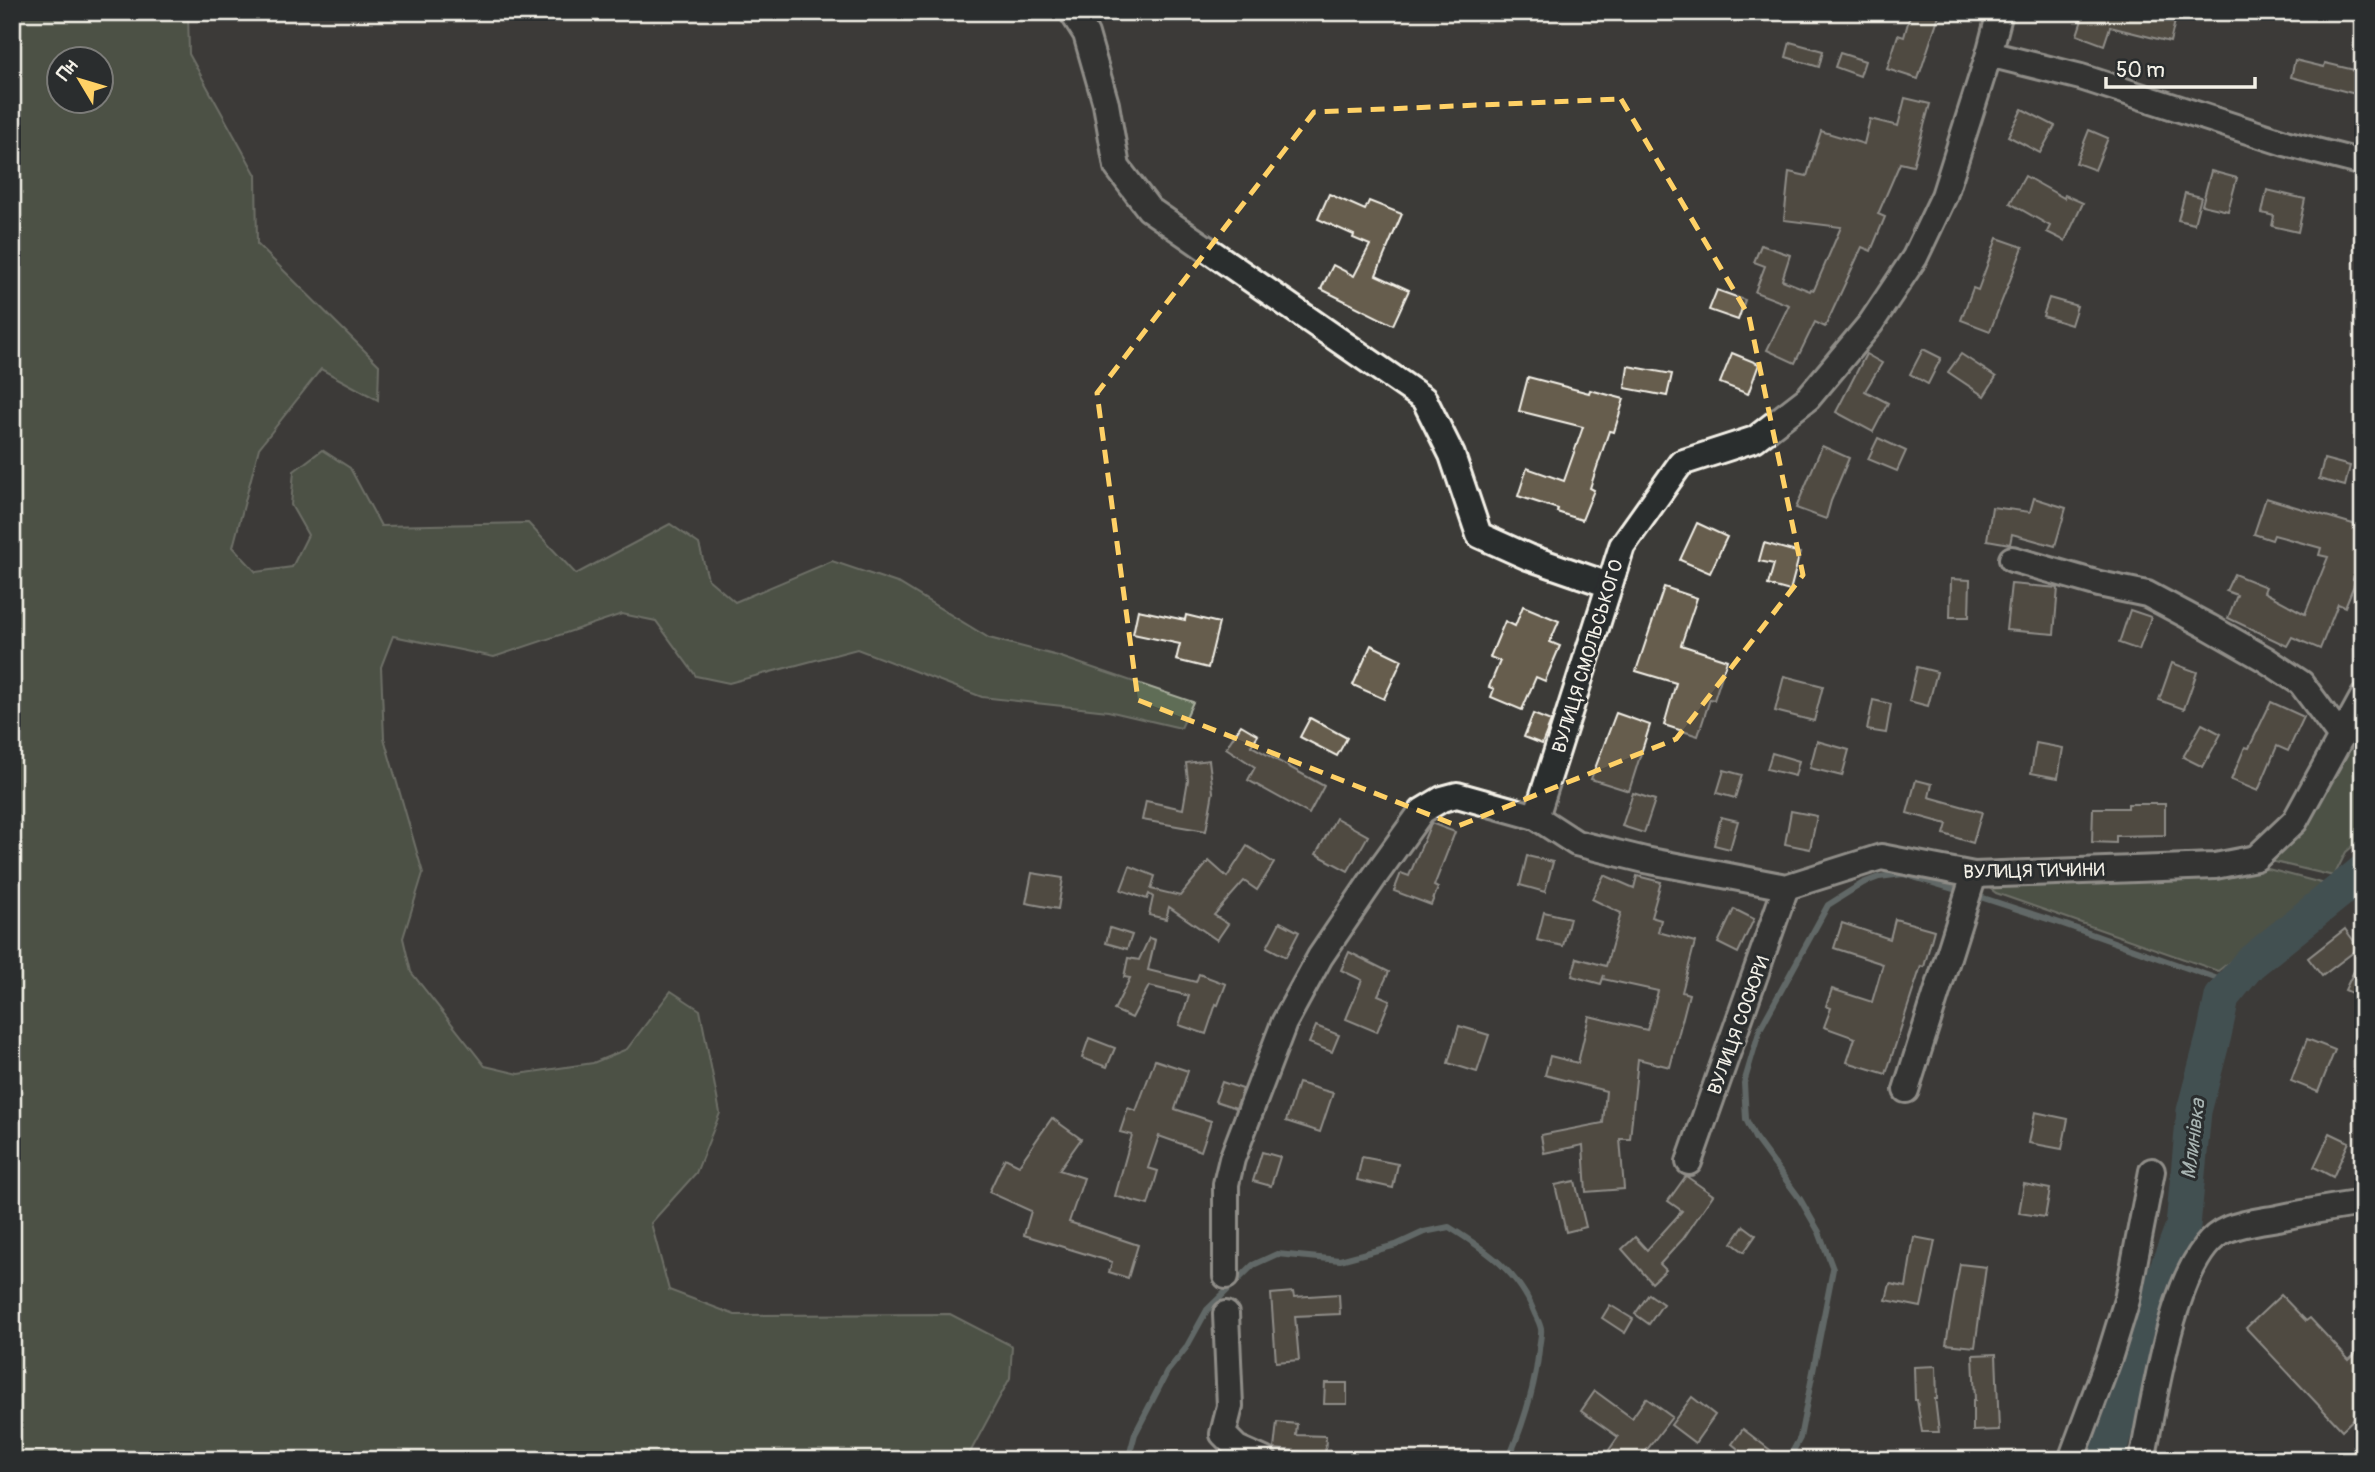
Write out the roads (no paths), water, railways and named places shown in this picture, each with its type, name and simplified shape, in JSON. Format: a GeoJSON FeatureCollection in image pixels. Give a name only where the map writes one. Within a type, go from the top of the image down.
{"type":"FeatureCollection","features":[{"type":"Feature","properties":{"kind":"street"},"geometry":{"type":"LineString","coordinates":[[1072,12],[1086,34],[1106,104],[1117,167],[1149,209],[1424,399],[1452,455],[1479,535],[1528,557],[1609,585]]}},
{"type":"Feature","properties":{"kind":"street","name":"ВУЛИЦЯ СМОЛЬСЬКОГО"},"geometry":{"type":"LineString","coordinates":[[1536,817],[1622,545],[1681,463],[1755,439],[1808,398],[1871,323],[1915,257],[1944,196],[2000,12]]}},
{"type":"Feature","properties":{"kind":"street"},"geometry":{"type":"LineString","coordinates":[[1989,54],[2081,77],[2286,143],[2363,163]]}},
{"type":"Feature","properties":{"kind":"street"},"geometry":{"type":"LineString","coordinates":[[2012,559],[2099,584],[2147,594],[2178,610],[2265,659],[2301,683],[2341,737],[2363,697]]}},
{"type":"Feature","properties":{"kind":"street","name":"ВУЛИЦЯ ТИЧИНИ"},"geometry":{"type":"LineString","coordinates":[[1226,1276],[1226,1184],[1232,1159],[1284,1023],[1320,957],[1375,876],[1422,811],[1442,799],[1457,795],[1536,817],[1576,843],[1645,860],[1786,887],[1881,857],[1972,879],[2215,866],[2256,858],[2295,821],[2341,737]]}},
{"type":"Feature","properties":{"kind":"street"},"geometry":{"type":"LineString","coordinates":[[1906,1090],[1972,879]]}},
{"type":"Feature","properties":{"kind":"street","name":"ВУЛИЦЯ СОСЮРИ"},"geometry":{"type":"LineString","coordinates":[[1689,1162],[1786,887]]}},
{"type":"Feature","properties":{"kind":"street"},"geometry":{"type":"LineString","coordinates":[[2071,1460],[2110,1355],[2127,1300],[2152,1171]]}},
{"type":"Feature","properties":{"kind":"street"},"geometry":{"type":"LineString","coordinates":[[2142,1460],[2173,1315],[2192,1266],[2210,1239],[2226,1230],[2251,1223],[2363,1203]]}},
{"type":"Feature","properties":{"kind":"street"},"geometry":{"type":"LineString","coordinates":[[1226,1314],[1230,1406],[1223,1434],[1237,1448],[1264,1460]]}},
{"type":"Feature","properties":{"kind":"waterway","name":"Млинівка"},"geometry":{"type":"LineString","coordinates":[[2106,1460],[2145,1327],[2183,1226],[2194,1111],[2222,997],[2249,964],[2363,872]]}},
{"type":"Feature","properties":{"kind":"waterway"},"geometry":{"type":"LineString","coordinates":[[1788,1460],[1800,1438],[1833,1269],[1819,1232],[1800,1199],[1755,1138],[1746,1119],[1744,1083],[1760,1029],[1828,905],[1863,883],[1879,877],[1903,874],[1963,892]]}},
{"type":"Feature","properties":{"kind":"waterway"},"geometry":{"type":"LineString","coordinates":[[1974,895],[2232,984]]}},
{"type":"Feature","properties":{"kind":"waterway"},"geometry":{"type":"LineString","coordinates":[[1128,1460],[1135,1434],[1167,1372],[1186,1348],[1207,1310],[1253,1265],[1277,1254],[1340,1260],[1396,1245],[1424,1232],[1449,1227],[1476,1244],[1511,1274],[1528,1299],[1541,1327],[1531,1392],[1508,1460]]}}]}
